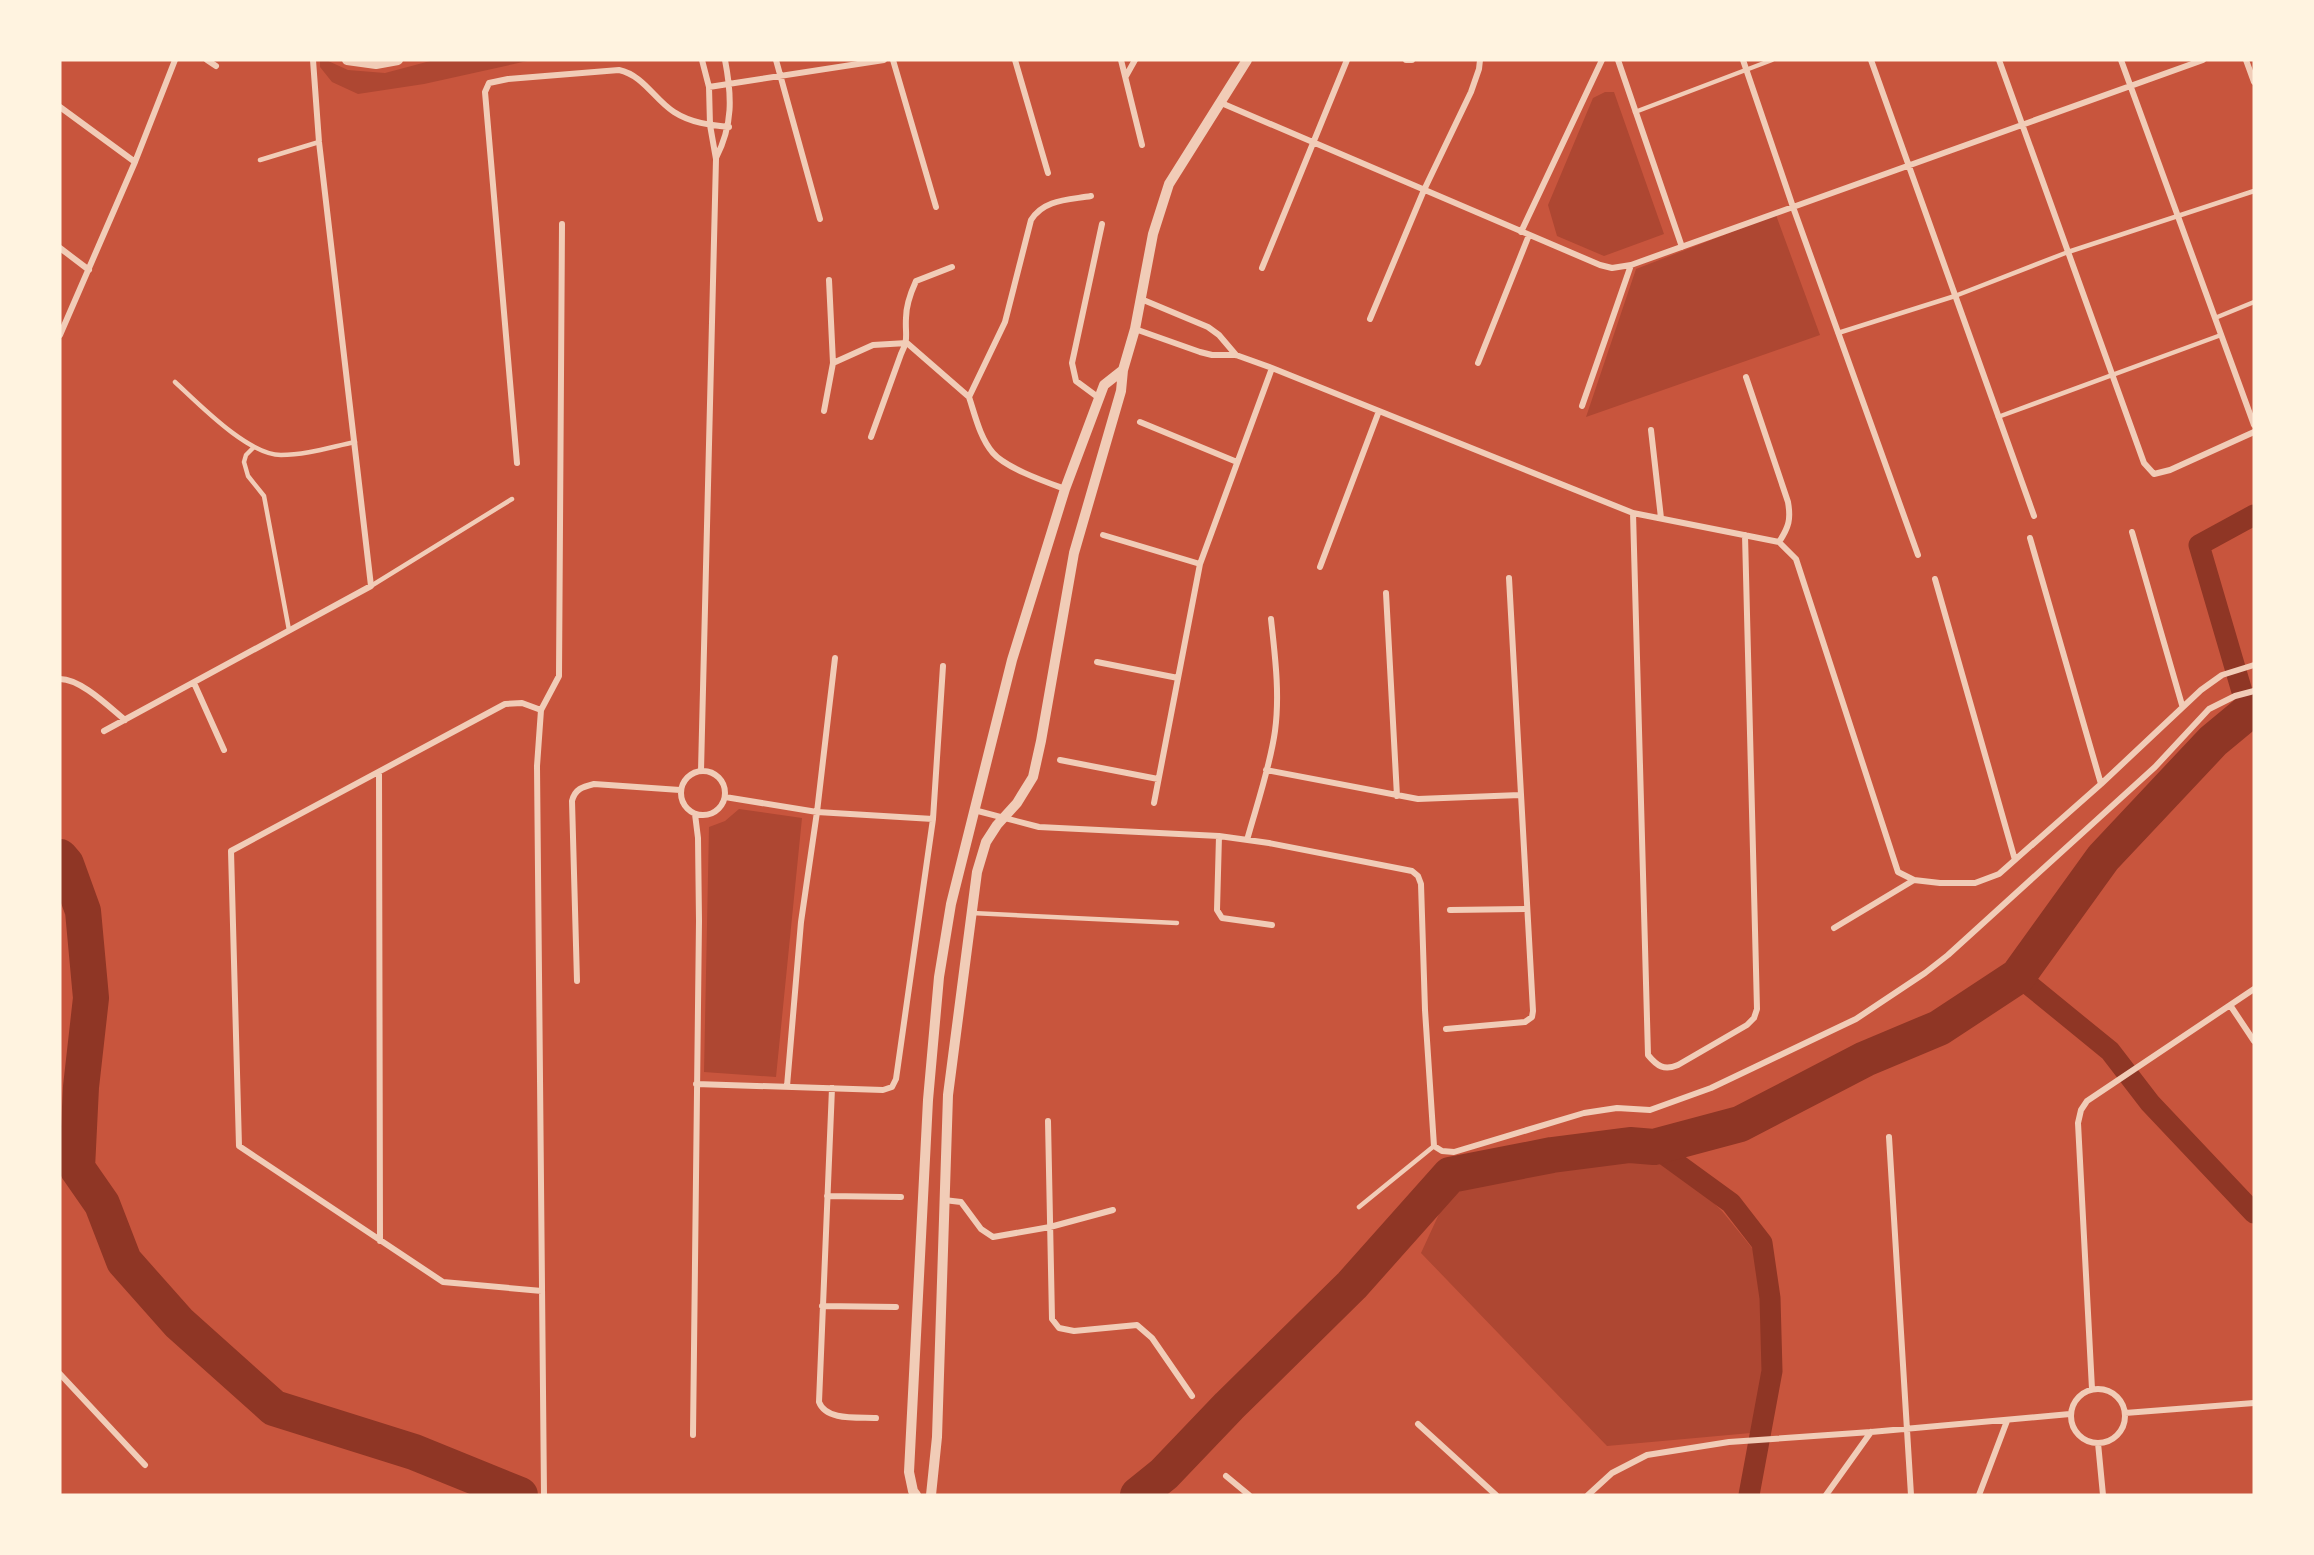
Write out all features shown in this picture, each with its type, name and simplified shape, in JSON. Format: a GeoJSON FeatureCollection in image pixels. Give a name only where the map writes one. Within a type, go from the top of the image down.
{"type":"FeatureCollection","features":[{"type":"Feature","properties":{"kind":"street"},"geometry":{"type":"LineString","coordinates":[[60,336],[135,162],[175,60]]}},
{"type":"Feature","properties":{"kind":"street"},"geometry":{"type":"LineString","coordinates":[[207,60],[216,66]]}},
{"type":"Feature","properties":{"kind":"street"},"geometry":{"type":"LineString","coordinates":[[104,731],[371,586],[319,142],[313,60]]}},
{"type":"Feature","properties":{"kind":"street"},"geometry":{"type":"LineString","coordinates":[[347,60],[376,63],[398,60]]}},
{"type":"Feature","properties":{"kind":"street"},"geometry":{"type":"LineString","coordinates":[[701,771],[716,159],[710,125],[710,87],[702,60]]}},
{"type":"Feature","properties":{"kind":"street"},"geometry":{"type":"LineString","coordinates":[[716,159],[729,127],[730,84],[725,60]]}},
{"type":"Feature","properties":{"kind":"street"},"geometry":{"type":"LineString","coordinates":[[776,60],[820,219]]}},
{"type":"Feature","properties":{"kind":"street"},"geometry":{"type":"LineString","coordinates":[[710,87],[884,60]]}},
{"type":"Feature","properties":{"kind":"street"},"geometry":{"type":"LineString","coordinates":[[893,60],[936,207]]}},
{"type":"Feature","properties":{"kind":"street"},"geometry":{"type":"LineString","coordinates":[[1015,60],[1048,173]]}},
{"type":"Feature","properties":{"kind":"street"},"geometry":{"type":"LineString","coordinates":[[1121,60],[1142,145]]}},
{"type":"Feature","properties":{"kind":"street"},"geometry":{"type":"LineString","coordinates":[[1126,76],[1135,60]]}},
{"type":"Feature","properties":{"kind":"street"},"geometry":{"type":"LineString","coordinates":[[931,1495],[937,1437],[948,1095],[977,872],[986,842],[1017,803],[1033,777],[1074,553],[1121,391],[1123,370],[1135,329],[1153,234],[1169,184],[1247,60]]}},
{"type":"Feature","properties":{"kind":"street"},"geometry":{"type":"LineString","coordinates":[[1262,268],[1347,60]]}},
{"type":"Feature","properties":{"kind":"street"},"geometry":{"type":"LineString","coordinates":[[1406,60],[1412,60]]}},
{"type":"Feature","properties":{"kind":"street"},"geometry":{"type":"LineString","coordinates":[[1370,319],[1424,190],[1471,92],[1480,60]]}},
{"type":"Feature","properties":{"kind":"street"},"geometry":{"type":"LineString","coordinates":[[1521,232],[1602,60]]}},
{"type":"Feature","properties":{"kind":"street"},"geometry":{"type":"LineString","coordinates":[[1618,60],[1682,247]]}},
{"type":"Feature","properties":{"kind":"street"},"geometry":{"type":"LineString","coordinates":[[1743,60],[1793,207],[1918,555]]}},
{"type":"Feature","properties":{"kind":"street"},"geometry":{"type":"LineString","coordinates":[[1871,60],[2034,516]]}},
{"type":"Feature","properties":{"kind":"street"},"geometry":{"type":"LineString","coordinates":[[1999,60],[2144,463],[2154,474],[2170,470],[2254,432]]}},
{"type":"Feature","properties":{"kind":"street"},"geometry":{"type":"LineString","coordinates":[[2121,60],[2254,425]]}},
{"type":"Feature","properties":{"kind":"street"},"geometry":{"type":"LineString","coordinates":[[1219,102],[1521,232],[1612,268],[1631,265],[2203,60]]}},
{"type":"Feature","properties":{"kind":"street"},"geometry":{"type":"LineString","coordinates":[[2247,60],[2254,82]]}},
{"type":"Feature","properties":{"kind":"street"},"geometry":{"type":"LineString","coordinates":[[517,463],[485,92],[489,83],[508,79],[619,70],[630,72],[676,113],[703,124],[729,127]]}},
{"type":"Feature","properties":{"kind":"street"},"geometry":{"type":"LineString","coordinates":[[60,107],[135,162]]}},
{"type":"Feature","properties":{"kind":"street"},"geometry":{"type":"LineString","coordinates":[[969,397],[1005,322],[1031,220],[1038,209],[1049,204],[1091,196]]}},
{"type":"Feature","properties":{"kind":"street"},"geometry":{"type":"LineString","coordinates":[[544,1495],[537,766],[540,710],[559,676],[562,224]]}},
{"type":"Feature","properties":{"kind":"street"},"geometry":{"type":"LineString","coordinates":[[1099,398],[1076,381],[1072,363],[1102,224]]}},
{"type":"Feature","properties":{"kind":"street"},"geometry":{"type":"LineString","coordinates":[[1478,363],[1529,235]]}},
{"type":"Feature","properties":{"kind":"street"},"geometry":{"type":"LineString","coordinates":[[60,248],[89,270]]}},
{"type":"Feature","properties":{"kind":"street"},"geometry":{"type":"LineString","coordinates":[[1582,406],[1631,265]]}},
{"type":"Feature","properties":{"kind":"street"},"geometry":{"type":"LineString","coordinates":[[871,437],[907,343],[906,316],[916,281],[952,267]]}},
{"type":"Feature","properties":{"kind":"street"},"geometry":{"type":"LineString","coordinates":[[824,411],[833,363],[829,280]]}},
{"type":"Feature","properties":{"kind":"street"},"geometry":{"type":"LineString","coordinates":[[1140,299],[1208,327],[1219,335],[1236,356]]}},
{"type":"Feature","properties":{"kind":"street"},"geometry":{"type":"LineString","coordinates":[[1135,329],[1200,352],[1236,356],[1272,368],[1633,513],[1779,542],[1796,559],[1898,872],[1914,880],[1975,883],[2000,874],[2101,784],[2182,705],[2222,675],[2254,665]]}},
{"type":"Feature","properties":{"kind":"street"},"geometry":{"type":"LineString","coordinates":[[833,363],[873,345],[907,343],[969,397],[984,438],[994,455],[1032,477],[1065,489]]}},
{"type":"Feature","properties":{"kind":"street"},"geometry":{"type":"LineString","coordinates":[[1154,803],[1200,564],[1272,368]]}},
{"type":"Feature","properties":{"kind":"street"},"geometry":{"type":"LineString","coordinates":[[916,1495],[909,1472],[929,1089],[941,966],[951,904],[1012,660],[1065,489],[1104,385],[1123,370]]}},
{"type":"Feature","properties":{"kind":"street"},"geometry":{"type":"LineString","coordinates":[[1746,377],[1788,502],[1790,517],[1788,529],[1779,542]]}},
{"type":"Feature","properties":{"kind":"street"},"geometry":{"type":"LineString","coordinates":[[1320,567],[1379,411]]}},
{"type":"Feature","properties":{"kind":"street"},"geometry":{"type":"LineString","coordinates":[[1140,422],[1237,462]]}},
{"type":"Feature","properties":{"kind":"street"},"geometry":{"type":"LineString","coordinates":[[1651,430],[1660,518]]}},
{"type":"Feature","properties":{"kind":"street"},"geometry":{"type":"LineString","coordinates":[[1633,513],[1648,1055],[1662,1068],[1677,1065],[1747,1025],[1754,1018],[1757,1009],[1745,535]]}},
{"type":"Feature","properties":{"kind":"street"},"geometry":{"type":"LineString","coordinates":[[2132,532],[2182,705]]}},
{"type":"Feature","properties":{"kind":"street"},"geometry":{"type":"LineString","coordinates":[[1102,535],[1200,564]]}},
{"type":"Feature","properties":{"kind":"street"},"geometry":{"type":"LineString","coordinates":[[2030,538],[2101,784]]}},
{"type":"Feature","properties":{"kind":"street"},"geometry":{"type":"LineString","coordinates":[[1446,1029],[1526,1022],[1532,1017],[1533,1011],[1509,578]]}},
{"type":"Feature","properties":{"kind":"street"},"geometry":{"type":"LineString","coordinates":[[1935,579],[2015,860]]}},
{"type":"Feature","properties":{"kind":"street"},"geometry":{"type":"LineString","coordinates":[[1386,593],[1397,796]]}},
{"type":"Feature","properties":{"kind":"street"},"geometry":{"type":"LineString","coordinates":[[1247,840],[1266,770],[1276,717],[1276,661],[1271,620]]}},
{"type":"Feature","properties":{"kind":"street"},"geometry":{"type":"LineString","coordinates":[[787,1086],[801,922],[818,812],[835,658]]}},
{"type":"Feature","properties":{"kind":"street"},"geometry":{"type":"LineString","coordinates":[[1097,662],[1178,678]]}},
{"type":"Feature","properties":{"kind":"street"},"geometry":{"type":"LineString","coordinates":[[696,1084],[883,1090],[892,1087],[896,1079],[933,819],[943,666]]}},
{"type":"Feature","properties":{"kind":"street"},"geometry":{"type":"LineString","coordinates":[[60,679],[74,682],[125,720]]}},
{"type":"Feature","properties":{"kind":"street"},"geometry":{"type":"LineString","coordinates":[[194,683],[224,750]]}},
{"type":"Feature","properties":{"kind":"street"},"geometry":{"type":"LineString","coordinates":[[974,810],[1040,827],[1219,836],[1412,871],[1418,876],[1421,884],[1425,1010],[1434,1146],[1442,1151],[1454,1152],[1584,1113],[1617,1108],[1650,1110],[1727,1080],[1856,1019],[1948,955],[2155,767],[2209,710],[2235,696],[2254,691]]}},
{"type":"Feature","properties":{"kind":"street"},"geometry":{"type":"LineString","coordinates":[[540,710],[522,703],[505,704],[231,851],[239,1146],[442,1282],[542,1291]]}},
{"type":"Feature","properties":{"kind":"street"},"geometry":{"type":"LineString","coordinates":[[1060,760],[1158,779]]}},
{"type":"Feature","properties":{"kind":"street"},"geometry":{"type":"LineString","coordinates":[[1266,770],[1397,796],[1428,799],[1520,795]]}},
{"type":"Feature","properties":{"kind":"street"},"geometry":{"type":"LineString","coordinates":[[701,771],[708,771],[723,783],[725,797],[714,813],[695,814],[683,805],[680,790],[687,777],[701,771]]}},
{"type":"Feature","properties":{"kind":"street"},"geometry":{"type":"LineString","coordinates":[[379,772],[380,1240]]}},
{"type":"Feature","properties":{"kind":"street"},"geometry":{"type":"LineString","coordinates":[[577,981],[572,801],[574,792],[594,784],[680,790]]}},
{"type":"Feature","properties":{"kind":"street"},"geometry":{"type":"LineString","coordinates":[[725,797],[818,812],[933,819]]}},
{"type":"Feature","properties":{"kind":"street"},"geometry":{"type":"LineString","coordinates":[[693,1435],[699,921],[698,838],[695,814]]}},
{"type":"Feature","properties":{"kind":"street"},"geometry":{"type":"LineString","coordinates":[[1219,836],[1217,910],[1222,918],[1272,925]]}},
{"type":"Feature","properties":{"kind":"street"},"geometry":{"type":"LineString","coordinates":[[1834,928],[1914,880]]}},
{"type":"Feature","properties":{"kind":"street"},"geometry":{"type":"LineString","coordinates":[[1450,909],[1527,909]]}},
{"type":"Feature","properties":{"kind":"street"},"geometry":{"type":"LineString","coordinates":[[2092,1389],[2078,1124],[2080,1110],[2087,1101],[2254,989]]}},
{"type":"Feature","properties":{"kind":"street"},"geometry":{"type":"LineString","coordinates":[[2230,1005],[2254,1041]]}},
{"type":"Feature","properties":{"kind":"street"},"geometry":{"type":"LineString","coordinates":[[832,1088],[818,1391],[821,1409],[829,1414],[876,1418]]}},
{"type":"Feature","properties":{"kind":"street"},"geometry":{"type":"LineString","coordinates":[[1048,1121],[1052,1319],[1059,1328],[1074,1331],[1137,1325],[1152,1338],[1192,1396]]}},
{"type":"Feature","properties":{"kind":"street"},"geometry":{"type":"LineString","coordinates":[[1889,1137],[1911,1495]]}},
{"type":"Feature","properties":{"kind":"street"},"geometry":{"type":"LineString","coordinates":[[827,1196],[901,1197]]}},
{"type":"Feature","properties":{"kind":"street"},"geometry":{"type":"LineString","coordinates":[[944,1200],[961,1202],[981,1229],[993,1238],[1050,1227],[1113,1210]]}},
{"type":"Feature","properties":{"kind":"street"},"geometry":{"type":"LineString","coordinates":[[822,1306],[896,1307]]}},
{"type":"Feature","properties":{"kind":"street"},"geometry":{"type":"LineString","coordinates":[[60,1374],[145,1465]]}},
{"type":"Feature","properties":{"kind":"street"},"geometry":{"type":"LineString","coordinates":[[2092,1389],[2110,1391],[2117,1397],[2125,1413],[2121,1430],[2115,1437],[2098,1443],[2081,1437],[2075,1431],[2070,1414],[2077,1397],[2092,1389]]}},
{"type":"Feature","properties":{"kind":"street"},"geometry":{"type":"LineString","coordinates":[[2125,1413],[2254,1403]]}},
{"type":"Feature","properties":{"kind":"street"},"geometry":{"type":"LineString","coordinates":[[1588,1495],[1612,1473],[1647,1455],[1729,1442],[2007,1421],[2070,1414]]}},
{"type":"Feature","properties":{"kind":"street"},"geometry":{"type":"LineString","coordinates":[[1978,1495],[2007,1421]]}},
{"type":"Feature","properties":{"kind":"street"},"geometry":{"type":"LineString","coordinates":[[1418,1424],[1496,1495]]}},
{"type":"Feature","properties":{"kind":"street"},"geometry":{"type":"LineString","coordinates":[[1826,1495],[1871,1432]]}},
{"type":"Feature","properties":{"kind":"street"},"geometry":{"type":"LineString","coordinates":[[2098,1443],[2103,1495]]}},
{"type":"Feature","properties":{"kind":"street"},"geometry":{"type":"LineString","coordinates":[[1226,1476],[1249,1495]]}},
{"type":"Feature","properties":{"kind":"lane"},"geometry":{"type":"LineString","coordinates":[[1635,112],[1772,60]]}},
{"type":"Feature","properties":{"kind":"lane"},"geometry":{"type":"LineString","coordinates":[[260,160],[319,142]]}},
{"type":"Feature","properties":{"kind":"lane"},"geometry":{"type":"LineString","coordinates":[[1838,333],[1955,296],[2068,252],[2254,191]]}},
{"type":"Feature","properties":{"kind":"lane"},"geometry":{"type":"LineString","coordinates":[[2215,318],[2254,302]]}},
{"type":"Feature","properties":{"kind":"lane"},"geometry":{"type":"LineString","coordinates":[[1998,417],[2221,335]]}},
{"type":"Feature","properties":{"kind":"lane"},"geometry":{"type":"LineString","coordinates":[[175,382],[218,421],[254,447],[279,455],[355,442]]}},
{"type":"Feature","properties":{"kind":"lane"},"geometry":{"type":"LineString","coordinates":[[254,447],[246,455],[244,462],[248,476],[264,496],[289,630]]}},
{"type":"Feature","properties":{"kind":"lane"},"geometry":{"type":"LineString","coordinates":[[371,586],[512,499]]}},
{"type":"Feature","properties":{"kind":"lane"},"geometry":{"type":"LineString","coordinates":[[971,913],[1176,923]]}},
{"type":"Feature","properties":{"kind":"lane"},"geometry":{"type":"LineString","coordinates":[[1359,1208],[1434,1146]]}},
{"type":"Feature","properties":{"kind":"shaded area"},"geometry":{"type":"Polygon","coordinates":[[[320,60],[326,60],[348,70],[385,73],[434,60],[532,60],[424,84],[358,94],[332,82],[320,67],[320,60]]]}},
{"type":"Feature","properties":{"kind":"shaded area"},"geometry":{"type":"Polygon","coordinates":[[[1605,92],[1614,92],[1664,234],[1604,256],[1557,236],[1548,205],[1593,98],[1605,92]]]}},
{"type":"Feature","properties":{"kind":"shaded area"},"geometry":{"type":"Polygon","coordinates":[[[1776,215],[1820,335],[1586,417],[1636,269],[1776,215]]]}},
{"type":"Feature","properties":{"kind":"shaded area"},"geometry":{"type":"Polygon","coordinates":[[[739,809],[802,818],[776,1077],[704,1072],[709,827],[725,821],[739,809]]]}},
{"type":"Feature","properties":{"kind":"shaded area"},"geometry":{"type":"Polygon","coordinates":[[[1664,1154],[1722,1211],[1765,1264],[1762,1432],[1607,1446],[1421,1253],[1451,1188],[1552,1155],[1664,1154]]]}},
{"type":"Feature","properties":{"kind":"waterway"},"geometry":{"type":"LineString","coordinates":[[2248,712],[2199,545],[2254,515]]}},
{"type":"Feature","properties":{"kind":"waterway"},"geometry":{"type":"LineString","coordinates":[[1138,1495],[1164,1474],[1229,1406],[1352,1285],[1450,1175],[1552,1155],[1630,1145],[1654,1147],[1740,1124],[1865,1059],[1939,1028],[2018,976],[2103,858],[2213,741],[2248,712],[2254,710]]}},
{"type":"Feature","properties":{"kind":"waterway"},"geometry":{"type":"LineString","coordinates":[[60,857],[66,864],[83,911],[91,998],[81,1087],[77,1168],[102,1204],[124,1261],[179,1323],[274,1408],[414,1452],[520,1495]]}},
{"type":"Feature","properties":{"kind":"waterway"},"geometry":{"type":"LineString","coordinates":[[2018,976],[2110,1051],[2150,1103],[2254,1213]]}},
{"type":"Feature","properties":{"kind":"waterway"},"geometry":{"type":"LineString","coordinates":[[1654,1147],[1731,1203],[1762,1243],[1770,1298],[1772,1371],[1749,1495]]}}]}
